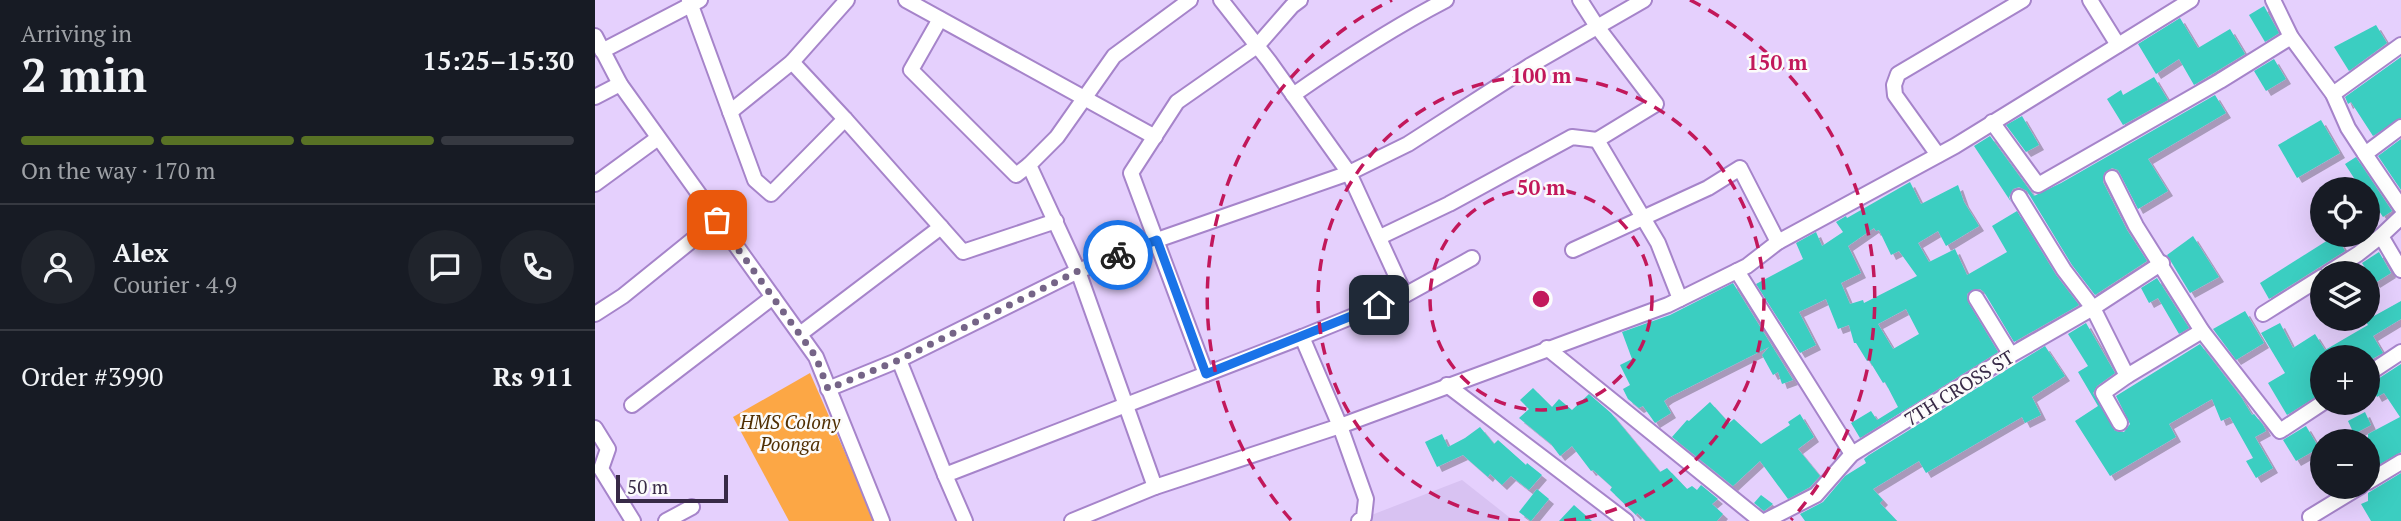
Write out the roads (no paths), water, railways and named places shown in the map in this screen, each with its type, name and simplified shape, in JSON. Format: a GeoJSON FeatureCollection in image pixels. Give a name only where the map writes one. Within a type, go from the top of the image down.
{"type":"FeatureCollection","features":[{"type":"Feature","properties":{"kind":"street"},"geometry":{"type":"LineString","coordinates":[[730,111],[792,62],[847,0]]}},
{"type":"Feature","properties":{"kind":"street"},"geometry":{"type":"LineString","coordinates":[[906,0],[1155,136]]}},
{"type":"Feature","properties":{"kind":"street"},"geometry":{"type":"LineString","coordinates":[[940,19],[911,71],[1016,175],[1057,137],[1114,56],[1190,0]]}},
{"type":"Feature","properties":{"kind":"street"},"geometry":{"type":"LineString","coordinates":[[1221,0],[1349,173],[1405,295]]}},
{"type":"Feature","properties":{"kind":"street"},"geometry":{"type":"LineString","coordinates":[[1206,374],[1131,173],[1177,102],[1257,46],[1300,0]]}},
{"type":"Feature","properties":{"kind":"street"},"geometry":{"type":"LineString","coordinates":[[1293,95],[1349,55],[1446,0]]}},
{"type":"Feature","properties":{"kind":"street"},"geometry":{"type":"LineString","coordinates":[[1380,237],[1449,204],[1572,137],[1597,140],[1655,104],[1580,0]]}},
{"type":"Feature","properties":{"kind":"street"},"geometry":{"type":"LineString","coordinates":[[828,389],[899,360],[1078,271],[1157,240],[1349,173],[1408,144],[1531,65],[1644,0]]}},
{"type":"Feature","properties":{"kind":"street"},"geometry":{"type":"LineString","coordinates":[[1938,155],[1895,95],[1894,85],[1898,74],[2023,0]]}},
{"type":"Feature","properties":{"kind":"street"},"geometry":{"type":"LineString","coordinates":[[2090,0],[2118,45]]}},
{"type":"Feature","properties":{"kind":"street"},"geometry":{"type":"LineString","coordinates":[[1072,521],[1155,487],[1340,426],[1680,299],[1747,266],[1778,242],[1938,155],[2191,0]]}},
{"type":"Feature","properties":{"kind":"street"},"geometry":{"type":"LineString","coordinates":[[2273,0],[2291,37],[2333,94],[2348,128],[2401,207]]}},
{"type":"Feature","properties":{"kind":"street"},"geometry":{"type":"LineString","coordinates":[[602,51],[693,1],[755,180],[771,194],[845,119]]}},
{"type":"Feature","properties":{"kind":"street"},"geometry":{"type":"LineString","coordinates":[[595,36],[620,84],[816,357],[882,521]]}},
{"type":"Feature","properties":{"kind":"street"},"geometry":{"type":"LineString","coordinates":[[1992,122],[2038,186],[2220,82],[2291,37]]}},
{"type":"Feature","properties":{"kind":"street"},"geometry":{"type":"LineString","coordinates":[[2333,94],[2401,45]]}},
{"type":"Feature","properties":{"kind":"street"},"geometry":{"type":"LineString","coordinates":[[792,62],[963,252],[1056,221]]}},
{"type":"Feature","properties":{"kind":"street"},"geometry":{"type":"LineString","coordinates":[[595,97],[620,84]]}},
{"type":"Feature","properties":{"kind":"street"},"geometry":{"type":"LineString","coordinates":[[2365,154],[2401,127]]}},
{"type":"Feature","properties":{"kind":"street"},"geometry":{"type":"LineString","coordinates":[[595,184],[658,138]]}},
{"type":"Feature","properties":{"kind":"street"},"geometry":{"type":"LineString","coordinates":[[1597,140],[1658,243],[1680,299]]}},
{"type":"Feature","properties":{"kind":"street"},"geometry":{"type":"LineString","coordinates":[[1029,164],[1078,271],[1155,487]]}},
{"type":"Feature","properties":{"kind":"street"},"geometry":{"type":"LineString","coordinates":[[1573,250],[1708,188],[1740,168],[1778,242]]}},
{"type":"Feature","properties":{"kind":"street"},"geometry":{"type":"LineString","coordinates":[[2112,178],[2136,226],[2162,263],[2202,331],[2280,431],[2310,411]]}},
{"type":"Feature","properties":{"kind":"street"},"geometry":{"type":"LineString","coordinates":[[2018,197],[2064,270],[2093,308],[2127,376]]}},
{"type":"Feature","properties":{"kind":"street"},"geometry":{"type":"LineString","coordinates":[[2347,261],[2381,236],[2401,217]]}},
{"type":"Feature","properties":{"kind":"street"},"geometry":{"type":"LineString","coordinates":[[595,314],[624,296],[717,220]]}},
{"type":"Feature","properties":{"kind":"street"},"geometry":{"type":"LineString","coordinates":[[800,334],[941,227]]}},
{"type":"Feature","properties":{"kind":"street"},"geometry":{"type":"LineString","coordinates":[[2381,236],[2401,270]]}},
{"type":"Feature","properties":{"kind":"street"},"geometry":{"type":"LineString","coordinates":[[945,475],[1405,295],[1472,258]]}},
{"type":"Feature","properties":{"kind":"street","name":"7TH CROSS ST"},"geometry":{"type":"LineString","coordinates":[[1763,521],[1816,495],[1852,454],[2011,355],[2093,308],[2162,263]]}},
{"type":"Feature","properties":{"kind":"street"},"geometry":{"type":"LineString","coordinates":[[1737,271],[1852,454]]}},
{"type":"Feature","properties":{"kind":"street"},"geometry":{"type":"LineString","coordinates":[[2263,314],[2310,285]]}},
{"type":"Feature","properties":{"kind":"street"},"geometry":{"type":"LineString","coordinates":[[632,405],[773,297]]}},
{"type":"Feature","properties":{"kind":"street"},"geometry":{"type":"LineString","coordinates":[[1976,298],[2011,355]]}},
{"type":"Feature","properties":{"kind":"street"},"geometry":{"type":"LineString","coordinates":[[2120,423],[2103,393],[2202,331]]}},
{"type":"Feature","properties":{"kind":"street"},"geometry":{"type":"LineString","coordinates":[[1302,337],[1340,426],[1366,499],[1364,517],[1359,521]]}},
{"type":"Feature","properties":{"kind":"street"},"geometry":{"type":"LineString","coordinates":[[1548,348],[1763,521]]}},
{"type":"Feature","properties":{"kind":"street"},"geometry":{"type":"LineString","coordinates":[[2380,366],[2401,352]]}},
{"type":"Feature","properties":{"kind":"street"},"geometry":{"type":"LineString","coordinates":[[899,360],[965,521]]}},
{"type":"Feature","properties":{"kind":"street"},"geometry":{"type":"LineString","coordinates":[[1447,385],[1626,521]]}},
{"type":"Feature","properties":{"kind":"street"},"geometry":{"type":"LineString","coordinates":[[595,429],[608,449],[598,471],[633,521]]}},
{"type":"Feature","properties":{"kind":"street"},"geometry":{"type":"LineString","coordinates":[[2380,475],[2401,462]]}},
{"type":"Feature","properties":{"kind":"street"},"geometry":{"type":"LineString","coordinates":[[2310,517],[2340,499]]}},
{"type":"Feature","properties":{"kind":"street"},"geometry":{"type":"LineString","coordinates":[[666,521],[691,507]]}},
{"type":"Feature","properties":{"kind":"park label","name":"HMS Colony Poonga"},"geometry":{"type":"Point","coordinates":[790,433]}}]}
